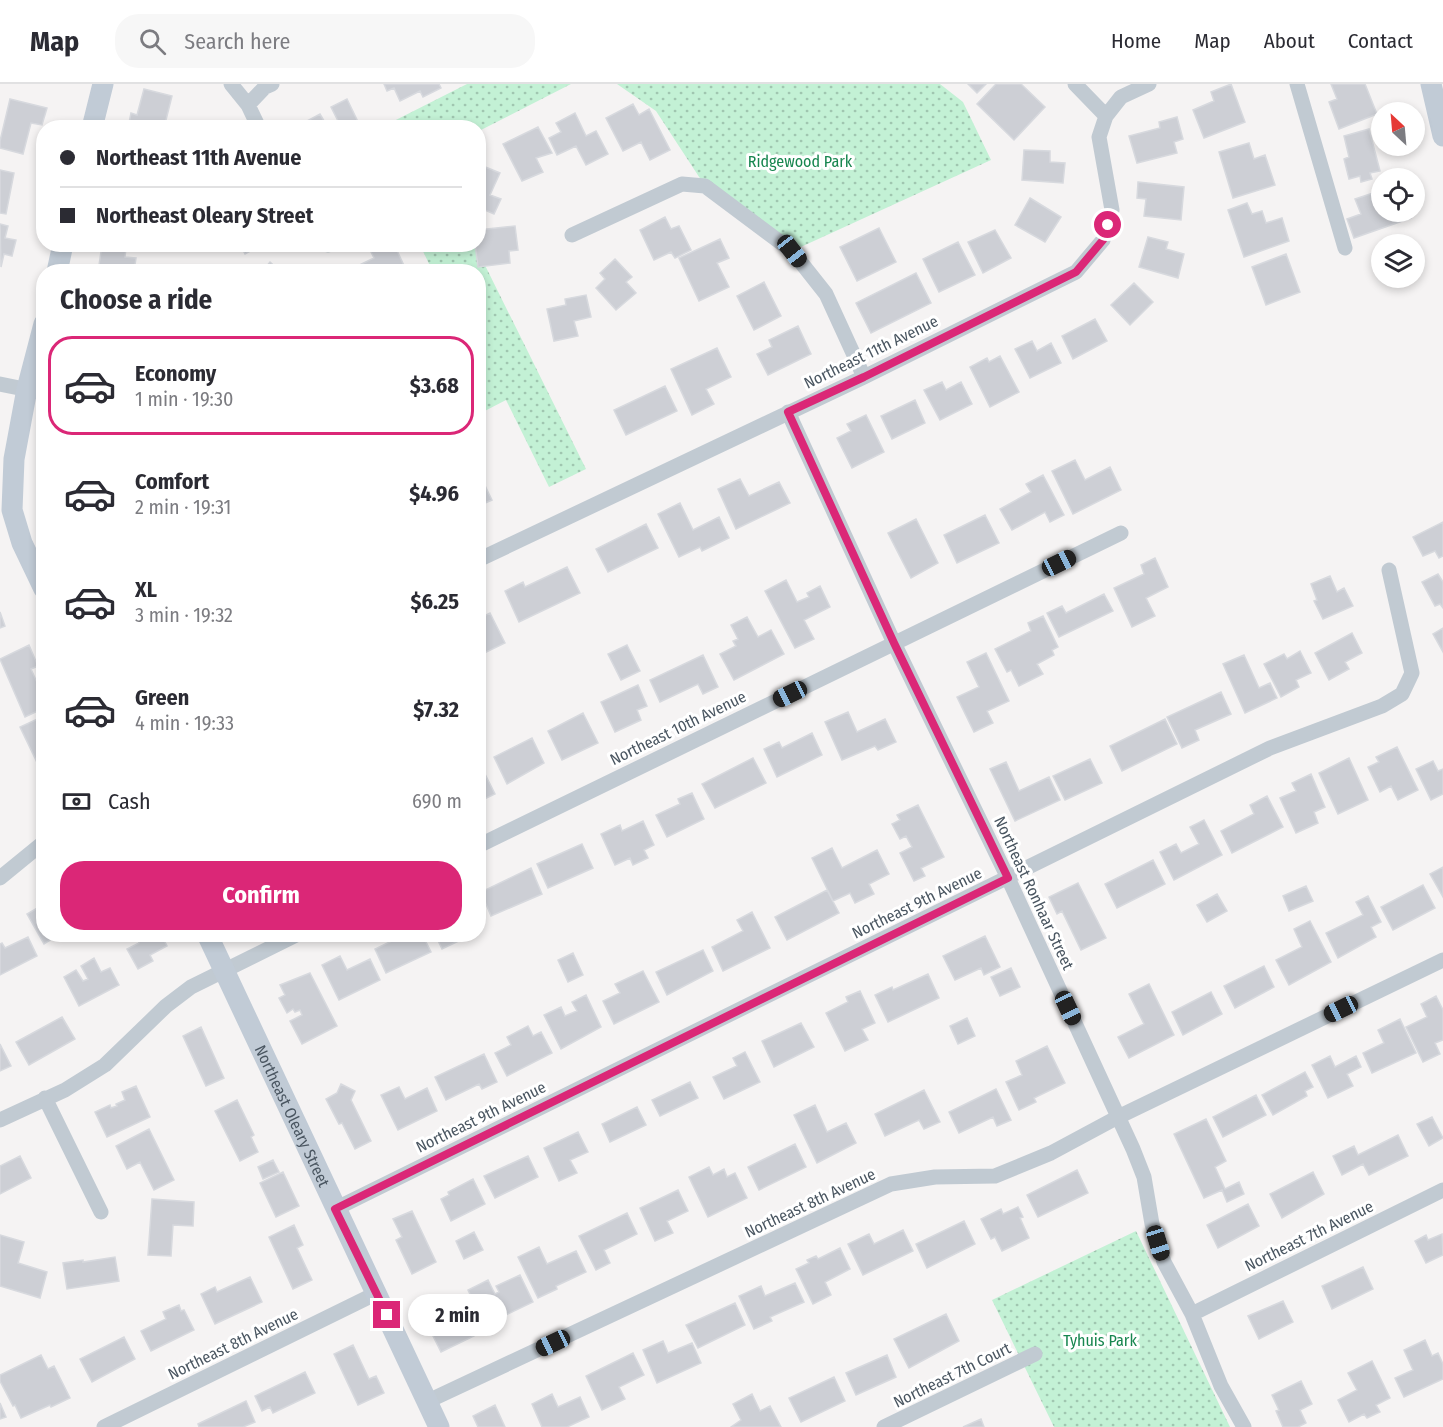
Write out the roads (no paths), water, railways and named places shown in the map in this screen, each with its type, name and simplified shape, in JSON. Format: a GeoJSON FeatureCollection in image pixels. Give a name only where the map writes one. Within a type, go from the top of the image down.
{"type":"FeatureCollection","features":[{"type":"Feature","properties":{"kind":"street"},"geometry":{"type":"LineString","coordinates":[[94,120],[103,84]]}},
{"type":"Feature","properties":{"kind":"street"},"geometry":{"type":"LineString","coordinates":[[231,84],[248,105],[255,120]]}},
{"type":"Feature","properties":{"kind":"street"},"geometry":{"type":"LineString","coordinates":[[248,105],[265,87],[272,84]]}},
{"type":"Feature","properties":{"kind":"street"},"geometry":{"type":"LineString","coordinates":[[1075,84],[1106,116],[1121,97],[1149,84]]}},
{"type":"Feature","properties":{"kind":"street"},"geometry":{"type":"LineString","coordinates":[[1297,84],[1345,248]]}},
{"type":"Feature","properties":{"kind":"street"},"geometry":{"type":"LineString","coordinates":[[1431,84],[1443,136]]}},
{"type":"Feature","properties":{"kind":"street","name":"Northeast 11th Avenue"},"geometry":{"type":"LineString","coordinates":[[486,556],[864,377],[1076,272],[1103,240],[1112,210],[1099,137],[1106,116]]}},
{"type":"Feature","properties":{"kind":"street"},"geometry":{"type":"LineString","coordinates":[[572,235],[682,184],[705,186],[792,251],[826,294],[864,377]]}},
{"type":"Feature","properties":{"kind":"street"},"geometry":{"type":"LineString","coordinates":[[0,384],[35,391],[14,459],[12,510],[22,543],[36,572]]}},
{"type":"Feature","properties":{"kind":"street","name":"Northeast Ronhaar Street"},"geometry":{"type":"LineString","coordinates":[[788,412],[894,643],[1008,878],[1118,1117],[1144,1177],[1152,1224],[1164,1262],[1192,1314],[1221,1386],[1244,1427]]}},
{"type":"Feature","properties":{"kind":"street","name":"Northeast 10th Avenue"},"geometry":{"type":"LineString","coordinates":[[486,842],[1121,533]]}},
{"type":"Feature","properties":{"kind":"street","name":"Northeast 9th Avenue"},"geometry":{"type":"LineString","coordinates":[[335,1209],[1270,748],[1382,706],[1402,694],[1412,673],[1389,570]]}},
{"type":"Feature","properties":{"kind":"street"},"geometry":{"type":"LineString","coordinates":[[0,878],[36,849]]}},
{"type":"Feature","properties":{"kind":"street","name":"Northeast Oleary Street"},"geometry":{"type":"LineString","coordinates":[[211,942],[438,1427]]}},
{"type":"Feature","properties":{"kind":"street"},"geometry":{"type":"LineString","coordinates":[[0,1120],[66,1090],[105,1065],[166,1006],[191,987],[282,942]]}},
{"type":"Feature","properties":{"kind":"street","name":"Northeast 8th Avenue"},"geometry":{"type":"LineString","coordinates":[[426,1402],[891,1184],[935,1177],[995,1176],[1051,1153],[1118,1117],[1443,960]]}},
{"type":"Feature","properties":{"kind":"street"},"geometry":{"type":"LineString","coordinates":[[45,1098],[101,1212]]}},
{"type":"Feature","properties":{"kind":"street","name":"Northeast 7th Avenue"},"geometry":{"type":"LineString","coordinates":[[1192,1314],[1443,1190]]}},
{"type":"Feature","properties":{"kind":"street","name":"Northeast 8th Avenue"},"geometry":{"type":"LineString","coordinates":[[104,1427],[377,1293]]}},
{"type":"Feature","properties":{"kind":"street","name":"Northeast 7th Court"},"geometry":{"type":"LineString","coordinates":[[884,1427],[1035,1354]]}},
{"type":"Feature","properties":{"kind":"park label","name":"Ridgewood Park"},"geometry":{"type":"Point","coordinates":[800,161]}},
{"type":"Feature","properties":{"kind":"park label","name":"Tyhuis Park"},"geometry":{"type":"Point","coordinates":[1100,1340]}}]}
